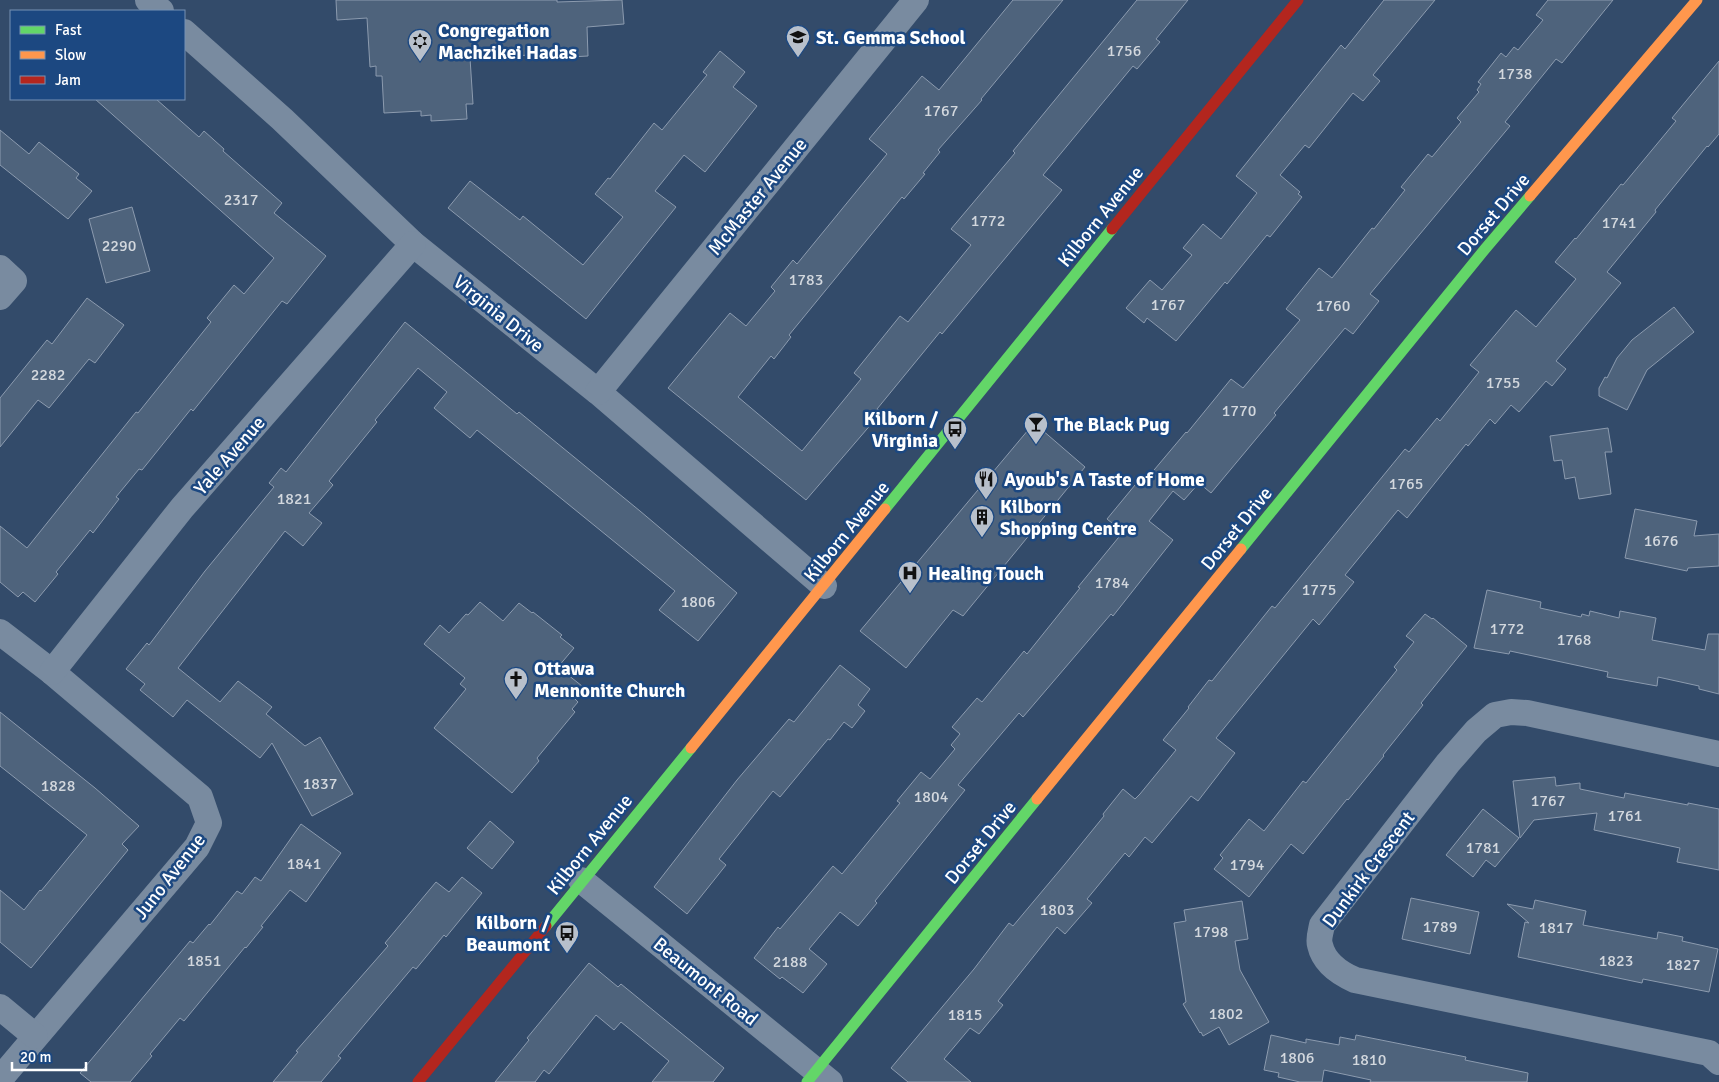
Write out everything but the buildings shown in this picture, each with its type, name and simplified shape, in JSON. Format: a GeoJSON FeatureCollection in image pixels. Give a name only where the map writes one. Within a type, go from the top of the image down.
{"type":"FeatureCollection","features":[{"type":"Feature","properties":{"kind":"street"},"geometry":{"type":"LineString","coordinates":[[148,0],[160,10]]}},
{"type":"Feature","properties":{"kind":"street","name":"McMaster Avenue"},"geometry":{"type":"LineString","coordinates":[[598,392],[916,0]]}},
{"type":"Feature","properties":{"kind":"street","name":"Kilborn Avenue"},"geometry":{"type":"LineString","coordinates":[[418,1082],[581,880],[824,586],[1298,0]]}},
{"type":"Feature","properties":{"kind":"street","name":"Dorset Drive"},"geometry":{"type":"LineString","coordinates":[[818,1078],[1479,257],[1697,0]]}},
{"type":"Feature","properties":{"kind":"street","name":"Virginia Drive"},"geometry":{"type":"LineString","coordinates":[[185,33],[282,119],[413,244],[598,392],[824,586]]}},
{"type":"Feature","properties":{"kind":"street","name":"Yale Avenue"},"geometry":{"type":"LineString","coordinates":[[52,672],[182,508],[413,244]]}},
{"type":"Feature","properties":{"kind":"street"},"geometry":{"type":"LineString","coordinates":[[0,268],[14,281],[0,297]]}},
{"type":"Feature","properties":{"kind":"street","name":"Juno Avenue"},"geometry":{"type":"LineString","coordinates":[[0,632],[52,672],[200,797],[209,823],[197,847],[0,1079]]}},
{"type":"Feature","properties":{"kind":"street","name":"Dunkirk Crescent"},"geometry":{"type":"LineString","coordinates":[[1719,754],[1527,713],[1511,712],[1495,715],[1476,731],[1448,763],[1322,925],[1319,944],[1326,959],[1340,973],[1355,980],[1709,1053],[1719,1062]]}},
{"type":"Feature","properties":{"kind":"street","name":"Beaumont Road"},"geometry":{"type":"LineString","coordinates":[[581,880],[818,1078]]}},
{"type":"Feature","properties":{"kind":"street"},"geometry":{"type":"LineString","coordinates":[[0,1007],[35,1036]]}},
{"type":"Feature","properties":{"kind":"traffic: fast"},"geometry":{"type":"LineString","coordinates":[[1241,549],[1530,196]]}},
{"type":"Feature","properties":{"kind":"traffic: fast"},"geometry":{"type":"LineString","coordinates":[[885,509],[1112,229]]}},
{"type":"Feature","properties":{"kind":"traffic: fast"},"geometry":{"type":"LineString","coordinates":[[546,926],[691,748]]}},
{"type":"Feature","properties":{"kind":"traffic: fast"},"geometry":{"type":"LineString","coordinates":[[807,1082],[1037,799]]}},
{"type":"Feature","properties":{"kind":"traffic: slow"},"geometry":{"type":"LineString","coordinates":[[1530,196],[1697,0]]}},
{"type":"Feature","properties":{"kind":"traffic: slow"},"geometry":{"type":"LineString","coordinates":[[691,748],[885,509]]}},
{"type":"Feature","properties":{"kind":"traffic: slow"},"geometry":{"type":"LineString","coordinates":[[1037,799],[1241,549]]}},
{"type":"Feature","properties":{"kind":"traffic: jam"},"geometry":{"type":"LineString","coordinates":[[1112,229],[1298,0]]}},
{"type":"Feature","properties":{"kind":"traffic: jam"},"geometry":{"type":"LineString","coordinates":[[418,1082],[546,926]]}},
{"type":"Feature","properties":{"kind":"place","name":"St. Gemma School"},"geometry":{"type":"Point","coordinates":[798,58]}},
{"type":"Feature","properties":{"kind":"place","name":"Congregation Machzikei Hadas"},"geometry":{"type":"Point","coordinates":[420,62]}},
{"type":"Feature","properties":{"kind":"place","name":"The Black Pug"},"geometry":{"type":"Point","coordinates":[1036,445]}},
{"type":"Feature","properties":{"kind":"place","name":"Kilborn / Virginia"},"geometry":{"type":"Point","coordinates":[955,450]}},
{"type":"Feature","properties":{"kind":"place","name":"Ayoub's A Taste of Home"},"geometry":{"type":"Point","coordinates":[986,500]}},
{"type":"Feature","properties":{"kind":"place","name":"Kilborn Shopping Centre"},"geometry":{"type":"Point","coordinates":[982,538]}},
{"type":"Feature","properties":{"kind":"place","name":"Healing Touch"},"geometry":{"type":"Point","coordinates":[910,594]}},
{"type":"Feature","properties":{"kind":"place","name":"Ottawa Mennonite Church"},"geometry":{"type":"Point","coordinates":[516,700]}},
{"type":"Feature","properties":{"kind":"place","name":"Kilborn / Beaumont"},"geometry":{"type":"Point","coordinates":[567,954]}}]}
